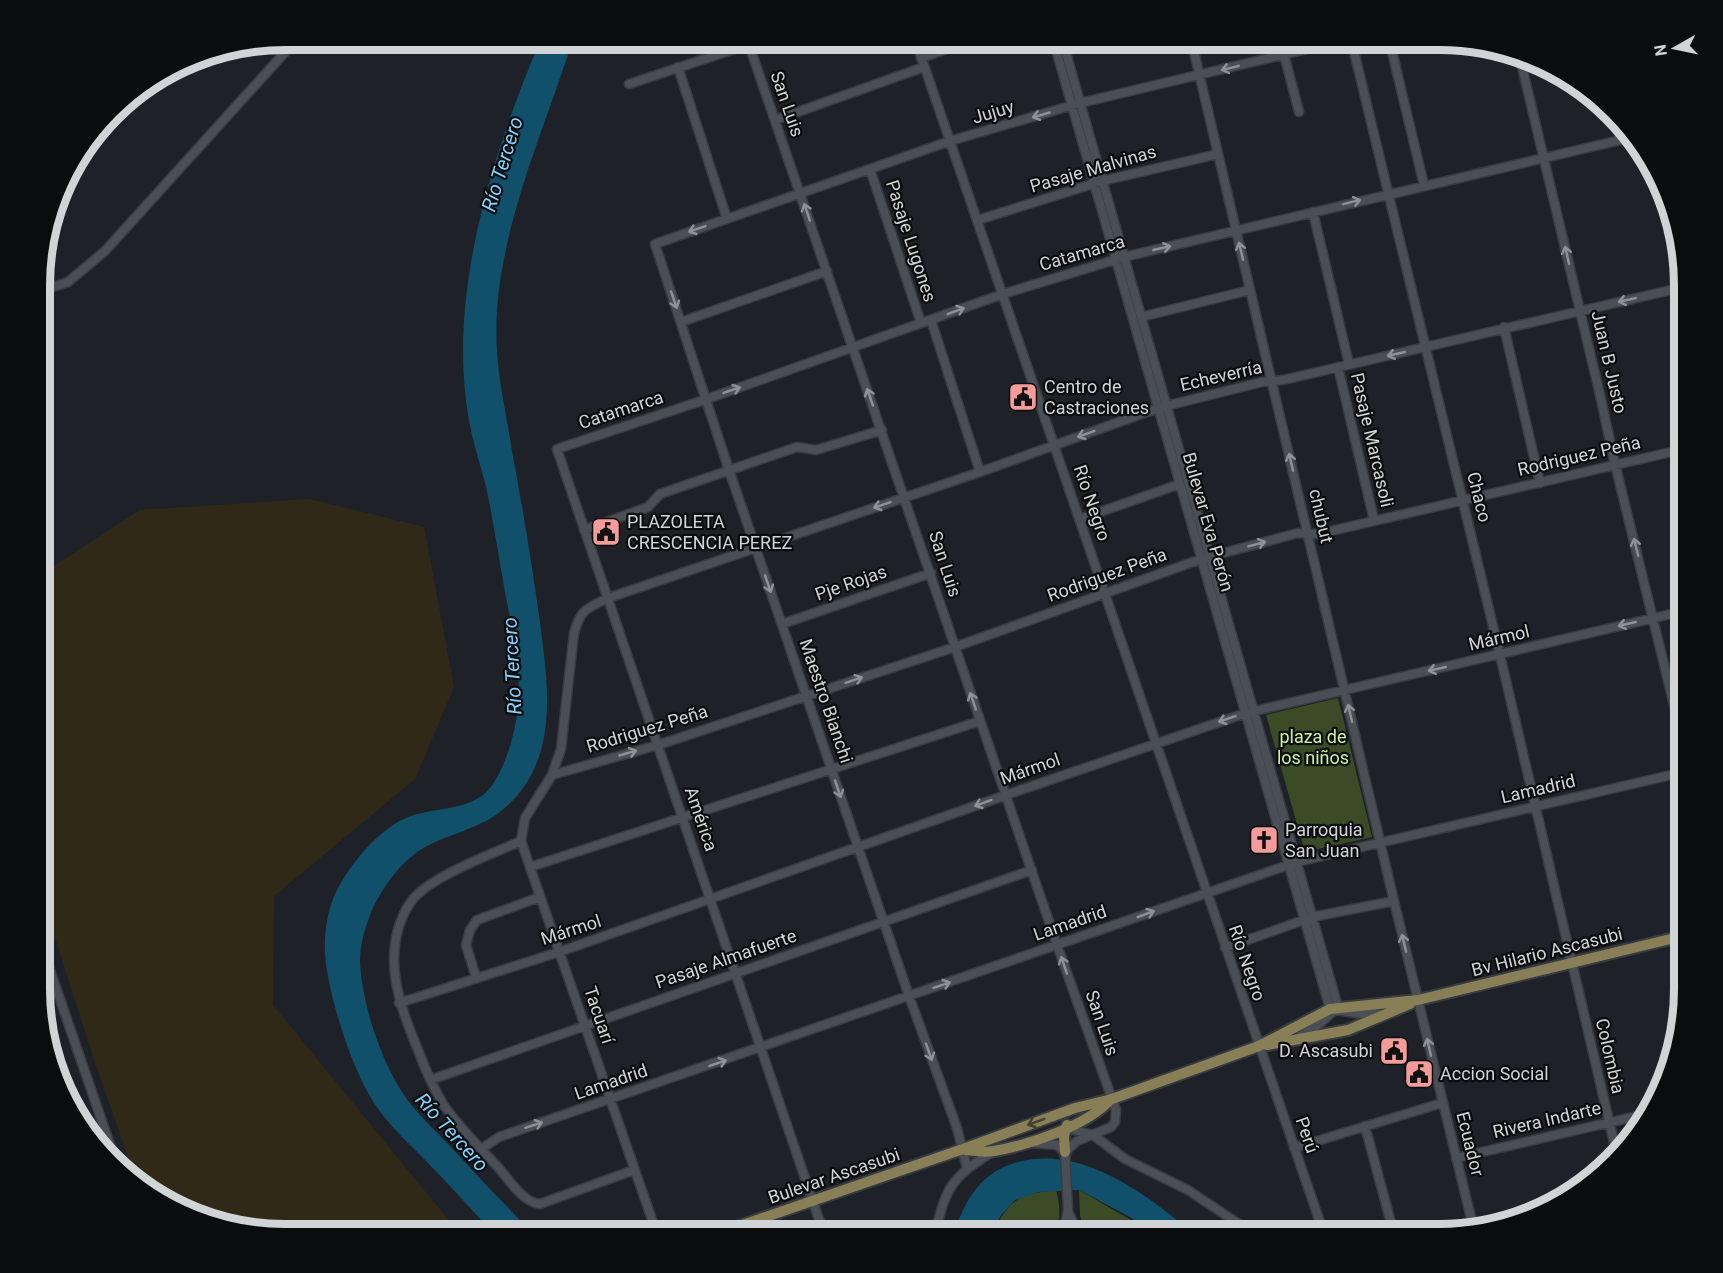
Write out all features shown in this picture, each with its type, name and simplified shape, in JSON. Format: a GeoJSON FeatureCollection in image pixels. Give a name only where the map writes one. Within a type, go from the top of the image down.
{"type":"FeatureCollection","features":[{"type":"Feature","properties":{"kind":"main road","name":"Bv Hilario Ascasubi"},"geometry":{"type":"LineString","coordinates":[[1418,1000],[1674,938]]}},
{"type":"Feature","properties":{"kind":"main road"},"geometry":{"type":"LineString","coordinates":[[1065,1152],[1066,1128],[1071,1116],[1087,1109],[1094,1102],[1112,1099],[1259,1046],[1334,1008],[1418,1000]]}},
{"type":"Feature","properties":{"kind":"main road"},"geometry":{"type":"LineString","coordinates":[[1259,1046],[1348,1030],[1418,1000]]}},
{"type":"Feature","properties":{"kind":"main road"},"geometry":{"type":"LineString","coordinates":[[963,1149],[993,1151],[1027,1143],[1066,1128],[1095,1113],[1112,1099]]}},
{"type":"Feature","properties":{"kind":"main road","name":"Bulevar Ascasubi"},"geometry":{"type":"LineString","coordinates":[[756,1224],[813,1200],[1094,1102]]}},
{"type":"Feature","properties":{"kind":"street"},"geometry":{"type":"LineString","coordinates":[[50,288],[68,282],[105,251],[287,50]]}},
{"type":"Feature","properties":{"kind":"street"},"geometry":{"type":"LineString","coordinates":[[629,84],[726,50]]}},
{"type":"Feature","properties":{"kind":"street","name":"San Luis"},"geometry":{"type":"LineString","coordinates":[[751,50],[1057,945],[1112,1099]]}},
{"type":"Feature","properties":{"kind":"street","name":"Río Negro"},"geometry":{"type":"LineString","coordinates":[[918,50],[1259,1046]]}},
{"type":"Feature","properties":{"kind":"street"},"geometry":{"type":"LineString","coordinates":[[921,58],[944,50]]}},
{"type":"Feature","properties":{"kind":"street","name":"Bulevar Eva Perón"},"geometry":{"type":"LineString","coordinates":[[1057,50],[1076,105],[1334,1008]]}},
{"type":"Feature","properties":{"kind":"street","name":"Bulevar Eva Perón"},"geometry":{"type":"LineString","coordinates":[[1064,50],[1076,105]]}},
{"type":"Feature","properties":{"kind":"street","name":"chubut"},"geometry":{"type":"LineString","coordinates":[[1194,50],[1418,1000]]}},
{"type":"Feature","properties":{"kind":"street"},"geometry":{"type":"LineString","coordinates":[[1283,50],[1299,112]]}},
{"type":"Feature","properties":{"kind":"street","name":"Jujuy"},"geometry":{"type":"LineString","coordinates":[[655,244],[950,141],[1076,105],[1302,50]]}},
{"type":"Feature","properties":{"kind":"street","name":"Chaco"},"geometry":{"type":"LineString","coordinates":[[1353,50],[1500,655],[1572,963]]}},
{"type":"Feature","properties":{"kind":"street"},"geometry":{"type":"LineString","coordinates":[[1392,50],[1424,185]]}},
{"type":"Feature","properties":{"kind":"street","name":"Juan B Justo"},"geometry":{"type":"LineString","coordinates":[[1522,65],[1615,464],[1674,703]]}},
{"type":"Feature","properties":{"kind":"street"},"geometry":{"type":"LineString","coordinates":[[678,67],[728,219]]}},
{"type":"Feature","properties":{"kind":"street"},"geometry":{"type":"LineString","coordinates":[[775,120],[924,67]]}},
{"type":"Feature","properties":{"kind":"street","name":"Catamarca"},"geometry":{"type":"LineString","coordinates":[[557,449],[1003,294],[1120,258],[1624,139]]}},
{"type":"Feature","properties":{"kind":"street","name":"Pasaje Malvinas"},"geometry":{"type":"LineString","coordinates":[[978,220],[1098,182],[1218,153]]}},
{"type":"Feature","properties":{"kind":"street","name":"Pasaje Lugones"},"geometry":{"type":"LineString","coordinates":[[870,170],[921,323]]}},
{"type":"Feature","properties":{"kind":"street","name":"Pasaje Marcasoli"},"geometry":{"type":"LineString","coordinates":[[1313,212],[1348,364]]}},
{"type":"Feature","properties":{"kind":"street","name":"Maestro Bianchi"},"geometry":{"type":"LineString","coordinates":[[655,244],[729,470],[963,1149],[967,1168]]}},
{"type":"Feature","properties":{"kind":"street","name":"Bulevar Eva Perón"},"geometry":{"type":"LineString","coordinates":[[1120,258],[1141,317],[1180,484],[1205,558]]}},
{"type":"Feature","properties":{"kind":"street"},"geometry":{"type":"LineString","coordinates":[[681,322],[827,271]]}},
{"type":"Feature","properties":{"kind":"street","name":"Echeverría"},"geometry":{"type":"LineString","coordinates":[[520,842],[525,818],[552,775],[561,749],[574,633],[579,617],[583,610],[608,598],[980,472],[1162,407],[1674,289]]}},
{"type":"Feature","properties":{"kind":"street"},"geometry":{"type":"LineString","coordinates":[[1141,317],[1250,290]]}},
{"type":"Feature","properties":{"kind":"street","name":"Pasaje Lugones"},"geometry":{"type":"LineString","coordinates":[[931,320],[980,472]]}},
{"type":"Feature","properties":{"kind":"street"},"geometry":{"type":"LineString","coordinates":[[1504,327],[1540,483]]}},
{"type":"Feature","properties":{"kind":"street","name":"Pasaje Marcasoli"},"geometry":{"type":"LineString","coordinates":[[1338,367],[1374,520]]}},
{"type":"Feature","properties":{"kind":"street"},"geometry":{"type":"LineString","coordinates":[[584,530],[648,507],[660,494],[729,470],[797,447],[816,450],[882,429]]}},
{"type":"Feature","properties":{"kind":"street","name":"América"},"geometry":{"type":"LineString","coordinates":[[557,449],[821,1224]]}},
{"type":"Feature","properties":{"kind":"street","name":"Rodriguez Peña"},"geometry":{"type":"LineString","coordinates":[[552,775],[658,745],[955,647],[1205,558],[1298,533],[1318,534],[1674,451]]}},
{"type":"Feature","properties":{"kind":"street"},"geometry":{"type":"LineString","coordinates":[[1080,519],[1180,484]]}},
{"type":"Feature","properties":{"kind":"street","name":"Pje Rojas"},"geometry":{"type":"LineString","coordinates":[[782,624],[931,573]]}},
{"type":"Feature","properties":{"kind":"street","name":"Mármol"},"geometry":{"type":"LineString","coordinates":[[399,1003],[559,952],[1250,712],[1674,613]]}},
{"type":"Feature","properties":{"kind":"street"},"geometry":{"type":"LineString","coordinates":[[530,867],[980,721]]}},
{"type":"Feature","properties":{"kind":"street","name":"Lamadrid"},"geometry":{"type":"LineString","coordinates":[[481,1149],[499,1137],[1206,892],[1293,864],[1674,774]]}},
{"type":"Feature","properties":{"kind":"street"},"geometry":{"type":"LineString","coordinates":[[520,842],[477,860],[426,886],[410,903],[400,922],[394,951],[395,982],[399,1003],[430,1080],[444,1105],[528,1200],[540,1204],[634,1170]]}},
{"type":"Feature","properties":{"kind":"street","name":"Tacuarí"},"geometry":{"type":"LineString","coordinates":[[520,842],[653,1224]]}},
{"type":"Feature","properties":{"kind":"street","name":"Pasaje Almafuerte"},"geometry":{"type":"LineString","coordinates":[[430,1080],[1032,870]]}},
{"type":"Feature","properties":{"kind":"street"},"geometry":{"type":"LineString","coordinates":[[476,978],[466,945],[470,930],[477,920],[540,897]]}},
{"type":"Feature","properties":{"kind":"street"},"geometry":{"type":"LineString","coordinates":[[1225,948],[1308,919],[1394,901]]}},
{"type":"Feature","properties":{"kind":"street","name":"Colombia"},"geometry":{"type":"LineString","coordinates":[[1572,963],[1614,1145]]}},
{"type":"Feature","properties":{"kind":"street"},"geometry":{"type":"LineString","coordinates":[[50,971],[111,1147]]}},
{"type":"Feature","properties":{"kind":"street","name":"Ecuador"},"geometry":{"type":"LineString","coordinates":[[1418,1000],[1472,1221]]}},
{"type":"Feature","properties":{"kind":"street"},"geometry":{"type":"LineString","coordinates":[[1294,1041],[1318,1025],[1334,1008],[1362,1014],[1387,1014]]}},
{"type":"Feature","properties":{"kind":"street","name":"Perú"},"geometry":{"type":"LineString","coordinates":[[1259,1046],[1321,1224]]}},
{"type":"Feature","properties":{"kind":"street"},"geometry":{"type":"LineString","coordinates":[[1065,1152],[1077,1141],[1107,1130],[1115,1122],[1116,1110],[1112,1099]]}},
{"type":"Feature","properties":{"kind":"street"},"geometry":{"type":"LineString","coordinates":[[1294,1148],[1442,1103]]}},
{"type":"Feature","properties":{"kind":"street","name":"Rivera Indarte"},"geometry":{"type":"LineString","coordinates":[[1456,1158],[1636,1116]]}},
{"type":"Feature","properties":{"kind":"street"},"geometry":{"type":"LineString","coordinates":[[1365,1126],[1391,1224]]}},
{"type":"Feature","properties":{"kind":"street"},"geometry":{"type":"LineString","coordinates":[[1066,1128],[1093,1136],[1125,1160],[1188,1190],[1239,1224]]}},
{"type":"Feature","properties":{"kind":"street"},"geometry":{"type":"LineString","coordinates":[[1027,1143],[1057,1145],[1065,1152],[1068,1210],[1065,1224]]}},
{"type":"Feature","properties":{"kind":"street"},"geometry":{"type":"LineString","coordinates":[[938,1224],[946,1194],[967,1168],[993,1151]]}},
{"type":"Feature","properties":{"kind":"street"},"geometry":{"type":"LineString","coordinates":[[1068,1210],[1074,1224]]}},
{"type":"Feature","properties":{"kind":"shaded area"},"geometry":{"type":"Polygon","coordinates":[[[310,499],[424,527],[454,687],[415,779],[274,896],[273,1005],[452,1224],[284,1224],[238,1219],[194,1206],[154,1184],[132,1167],[94,1060],[50,921],[50,568],[140,510],[310,499]]]}},
{"type":"Feature","properties":{"kind":"green space","name":"plaza de los niños"},"geometry":{"type":"Polygon","coordinates":[[[1338,698],[1372,837],[1305,852],[1266,715],[1338,698]]]}},
{"type":"Feature","properties":{"kind":"green space"},"geometry":{"type":"Polygon","coordinates":[[[1056,1190],[1059,1212],[1058,1224],[998,1224],[1004,1213],[1017,1200],[1033,1194],[1056,1190]]]}},
{"type":"Feature","properties":{"kind":"green space"},"geometry":{"type":"Polygon","coordinates":[[[1079,1190],[1138,1224],[1082,1224],[1079,1190]]]}},
{"type":"Feature","properties":{"kind":"water","name":"Río Tercero"},"geometry":{"type":"Polygon","coordinates":[[[536,50],[570,50],[533,154],[510,232],[497,312],[497,351],[501,389],[528,540],[544,655],[547,706],[545,731],[533,772],[508,806],[484,822],[425,847],[397,871],[385,886],[372,910],[363,936],[360,955],[364,996],[374,1032],[388,1066],[404,1095],[420,1115],[524,1224],[484,1224],[388,1122],[368,1093],[359,1075],[336,1011],[327,970],[325,939],[333,899],[346,875],[365,850],[399,821],[420,813],[467,803],[483,795],[500,771],[514,730],[518,705],[518,673],[487,491],[470,425],[464,377],[464,328],[469,278],[478,228],[490,179],[536,50]]]}},
{"type":"Feature","properties":{"kind":"water"},"geometry":{"type":"Polygon","coordinates":[[[1053,1159],[1075,1162],[1093,1168],[1130,1186],[1181,1224],[1140,1224],[1079,1190],[1038,1192],[1015,1200],[1001,1215],[997,1224],[957,1224],[965,1205],[981,1183],[1003,1167],[1017,1162],[1053,1159]]]}},
{"type":"Feature","properties":{"kind":"place","name":"Centro de Castraciones"},"geometry":{"type":"Point","coordinates":[1023,397]}},
{"type":"Feature","properties":{"kind":"place","name":"PLAZOLETA CRESCENCIA PEREZ"},"geometry":{"type":"Point","coordinates":[606,532]}},
{"type":"Feature","properties":{"kind":"place","name":"Parroquia San Juan"},"geometry":{"type":"Point","coordinates":[1264,840]}},
{"type":"Feature","properties":{"kind":"place","name":"D. Ascasubi"},"geometry":{"type":"Point","coordinates":[1394,1051]}},
{"type":"Feature","properties":{"kind":"place","name":"Accion Social"},"geometry":{"type":"Point","coordinates":[1419,1074]}}]}
